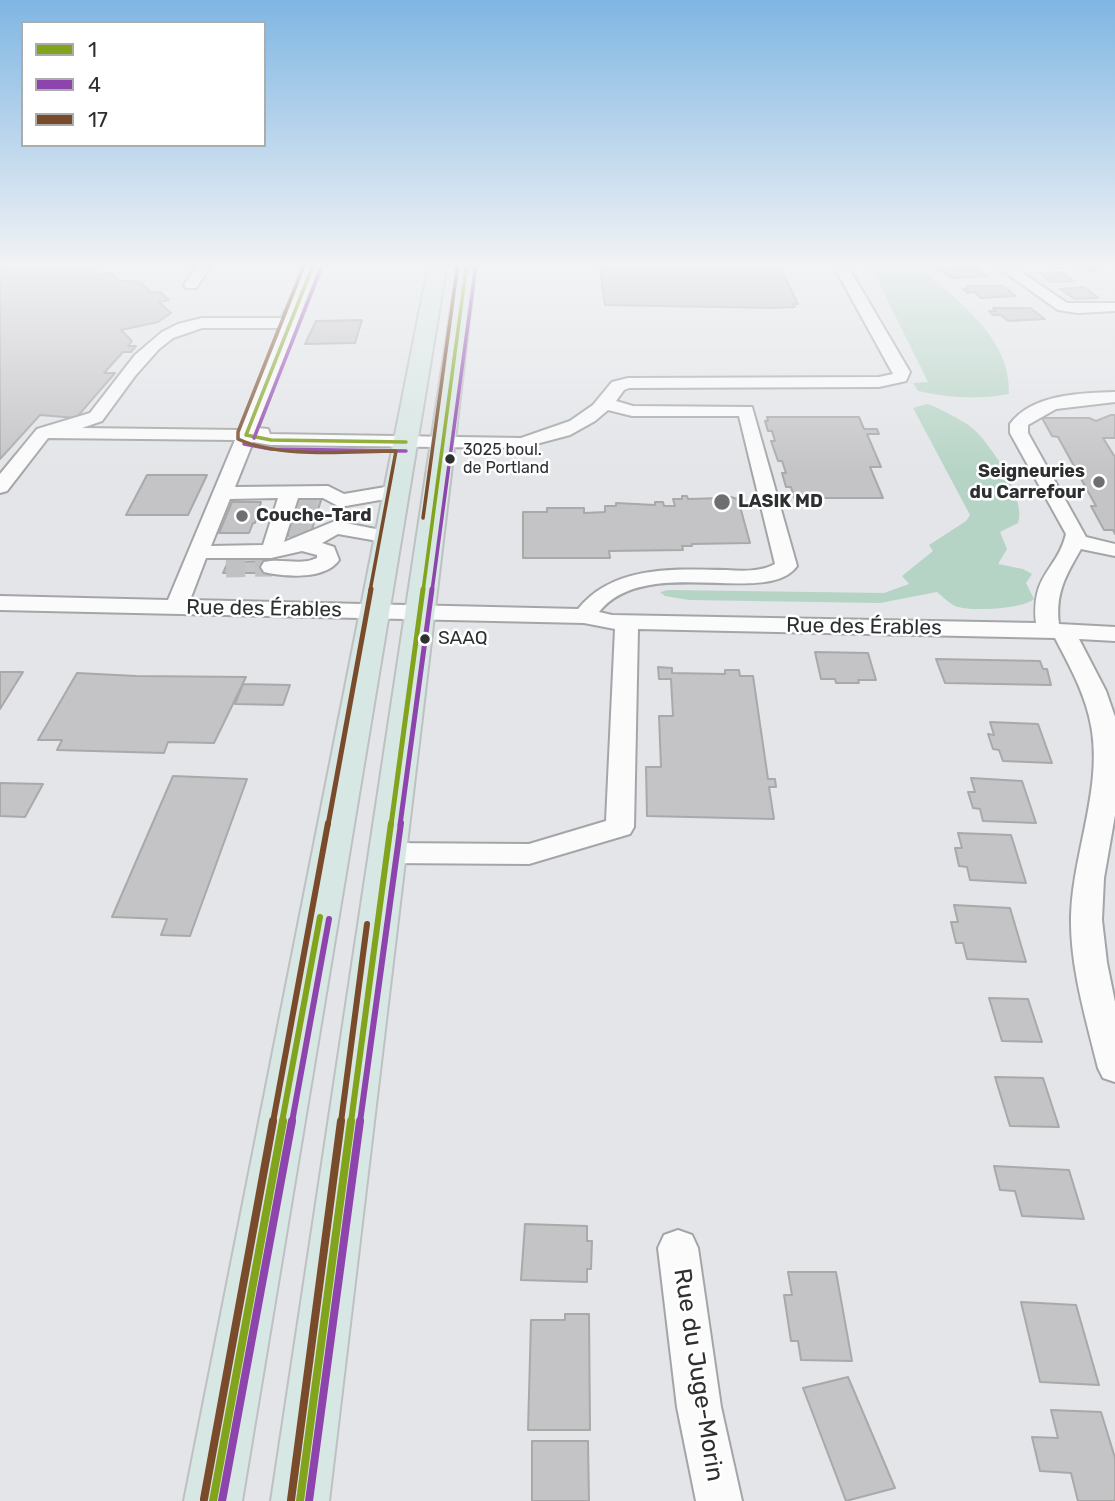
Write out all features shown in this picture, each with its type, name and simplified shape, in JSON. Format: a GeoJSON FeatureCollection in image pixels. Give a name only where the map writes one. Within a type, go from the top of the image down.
{"type":"FeatureCollection","features":[{"type":"Feature","properties":{"kind":"main road"},"geometry":{"type":"LineString","coordinates":[[300,1501],[418,619],[425,437],[433,333]]}},
{"type":"Feature","properties":{"kind":"main road"},"geometry":{"type":"LineString","coordinates":[[213,1501],[397,491],[425,437],[450,333]]}},
{"type":"Feature","properties":{"kind":"street"},"geometry":{"type":"LineString","coordinates":[[0,487],[43,433],[88,421],[96,416],[146,351],[167,333]]}},
{"type":"Feature","properties":{"kind":"street"},"geometry":{"type":"LineString","coordinates":[[176,607],[274,367],[285,333]]}},
{"type":"Feature","properties":{"kind":"street"},"geometry":{"type":"LineString","coordinates":[[43,433],[246,435],[271,440],[425,437],[521,443],[548,438],[568,429],[607,404],[618,386],[628,383],[879,382],[901,377],[902,372],[879,333]]}},
{"type":"Feature","properties":{"kind":"street"},"geometry":{"type":"LineString","coordinates":[[1115,397],[1068,401],[1029,414],[1018,424],[1019,433],[1074,527],[1075,541],[1054,575],[1048,590],[1046,613],[1090,684],[1105,730],[1108,761],[1087,899],[1092,967],[1115,1068]]}},
{"type":"Feature","properties":{"kind":"street"},"geometry":{"type":"LineString","coordinates":[[584,615],[605,594],[657,578],[672,575],[756,576],[781,571],[786,566],[746,411],[632,411],[607,404]]}},
{"type":"Feature","properties":{"kind":"street"},"geometry":{"type":"LineString","coordinates":[[326,520],[397,491]]}},
{"type":"Feature","properties":{"kind":"street"},"geometry":{"type":"LineString","coordinates":[[195,561],[271,560],[312,567],[321,565],[328,559],[328,492],[288,515],[271,560]]}},
{"type":"Feature","properties":{"kind":"street"},"geometry":{"type":"LineString","coordinates":[[223,493],[288,515]]}},
{"type":"Feature","properties":{"kind":"street"},"geometry":{"type":"LineString","coordinates":[[326,520],[389,537]]}},
{"type":"Feature","properties":{"kind":"street"},"geometry":{"type":"LineString","coordinates":[[1075,541],[1114,557]]}},
{"type":"Feature","properties":{"kind":"street"},"geometry":{"type":"LineString","coordinates":[[195,561],[226,568]]}},
{"type":"Feature","properties":{"kind":"street","name":"Rue des Érables"},"geometry":{"type":"LineString","coordinates":[[0,603],[176,607],[374,618]]}},
{"type":"Feature","properties":{"kind":"street","name":"Rue des Érables"},"geometry":{"type":"LineString","coordinates":[[418,619],[584,615],[620,622],[1115,634]]}},
{"type":"Feature","properties":{"kind":"street","name":"Rue des Érables"},"geometry":{"type":"LineString","coordinates":[[0,616],[374,618],[584,629],[620,622]]}},
{"type":"Feature","properties":{"kind":"street"},"geometry":{"type":"LineString","coordinates":[[386,853],[529,854],[620,827],[620,622]]}},
{"type":"Feature","properties":{"kind":"street","name":"Rue du Juge-Morin"},"geometry":{"type":"LineString","coordinates":[[678,1248],[693,1372],[708,1462],[719,1501]]}},
{"type":"Feature","properties":{"kind":"green space"},"geometry":{"type":"Polygon","coordinates":[[[904,333],[988,333],[1001,353],[1009,394],[986,397],[941,395],[918,391],[913,383],[928,382],[904,333]]]}},
{"type":"Feature","properties":{"kind":"green space"},"geometry":{"type":"Polygon","coordinates":[[[927,404],[971,427],[988,445],[1005,472],[1017,500],[1019,513],[1018,523],[1000,532],[1007,549],[998,564],[1023,569],[1032,574],[1026,583],[1034,599],[1008,607],[972,609],[955,606],[937,592],[880,603],[689,600],[665,596],[660,592],[884,593],[909,584],[902,576],[933,551],[929,545],[966,521],[970,515],[913,408],[927,404]]]}},
{"type":"Feature","properties":{"kind":"building"},"geometry":{"type":"Polygon","coordinates":[[[0,333],[124,333],[132,341],[128,346],[136,346],[131,352],[123,352],[104,373],[115,373],[76,418],[40,415],[0,459],[0,333]]]}},
{"type":"Feature","properties":{"kind":"building"},"geometry":{"type":"Polygon","coordinates":[[[310,333],[358,333],[355,343],[305,344],[310,333]]]}},
{"type":"Feature","properties":{"kind":"building","name":"Seigneuries du Carrefour"},"geometry":{"type":"Polygon","coordinates":[[[1115,415],[1115,438],[1103,438],[1115,457],[1115,534],[1113,530],[1104,530],[1091,506],[1096,506],[1058,437],[1052,436],[1042,418],[1089,418],[1096,421],[1115,415]]]}},
{"type":"Feature","properties":{"kind":"building"},"geometry":{"type":"Polygon","coordinates":[[[767,417],[859,417],[864,429],[877,429],[879,434],[867,434],[881,467],[870,467],[883,498],[794,498],[791,487],[786,487],[782,473],[786,473],[782,461],[778,461],[771,441],[775,441],[772,431],[768,431],[765,421],[768,421],[767,417]]]}},
{"type":"Feature","properties":{"kind":"building"},"geometry":{"type":"Polygon","coordinates":[[[147,475],[207,475],[188,515],[126,515],[147,475]]]}},
{"type":"Feature","properties":{"kind":"building"},"geometry":{"type":"Polygon","coordinates":[[[723,495],[738,499],[750,543],[692,544],[682,546],[683,550],[609,551],[610,558],[523,558],[523,512],[547,512],[547,508],[584,508],[584,513],[605,512],[605,506],[616,506],[616,503],[655,505],[655,502],[663,502],[664,506],[675,506],[673,499],[682,499],[682,496],[687,496],[688,499],[724,498],[723,495]]]}},
{"type":"Feature","properties":{"kind":"building"},"geometry":{"type":"Polygon","coordinates":[[[301,497],[322,497],[310,536],[287,536],[301,497]]]}},
{"type":"Feature","properties":{"kind":"building","name":"Couche-Tard"},"geometry":{"type":"Polygon","coordinates":[[[232,502],[261,502],[249,533],[219,533],[232,502]]]}},
{"type":"Feature","properties":{"kind":"building"},"geometry":{"type":"Polygon","coordinates":[[[274,561],[270,573],[223,573],[228,562],[274,561]]]}},
{"type":"Feature","properties":{"kind":"building"},"geometry":{"type":"Polygon","coordinates":[[[815,652],[868,653],[876,680],[836,683],[835,679],[821,679],[815,652]]]}},
{"type":"Feature","properties":{"kind":"building"},"geometry":{"type":"Polygon","coordinates":[[[936,659],[1040,661],[1043,669],[1047,669],[1051,685],[945,683],[936,659]]]}},
{"type":"Feature","properties":{"kind":"building"},"geometry":{"type":"Polygon","coordinates":[[[658,667],[672,668],[672,673],[725,674],[725,670],[739,670],[740,676],[753,676],[768,779],[775,779],[776,787],[769,787],[774,819],[647,816],[646,767],[661,767],[659,716],[673,716],[671,679],[659,679],[658,667]]]}},
{"type":"Feature","properties":{"kind":"building"},"geometry":{"type":"Polygon","coordinates":[[[0,672],[23,672],[0,709],[0,672]]]}},
{"type":"Feature","properties":{"kind":"building"},"geometry":{"type":"Polygon","coordinates":[[[77,673],[246,677],[214,743],[168,742],[164,753],[57,750],[62,740],[38,740],[77,673]]]}},
{"type":"Feature","properties":{"kind":"building"},"geometry":{"type":"Polygon","coordinates":[[[243,684],[290,685],[283,705],[235,704],[243,684]]]}},
{"type":"Feature","properties":{"kind":"building"},"geometry":{"type":"Polygon","coordinates":[[[990,722],[1038,724],[1052,763],[1003,761],[999,750],[993,749],[988,734],[994,735],[990,722]]]}},
{"type":"Feature","properties":{"kind":"building"},"geometry":{"type":"Polygon","coordinates":[[[173,776],[247,779],[190,936],[161,935],[167,919],[112,917],[173,776]]]}},
{"type":"Feature","properties":{"kind":"building"},"geometry":{"type":"Polygon","coordinates":[[[971,778],[1022,781],[1036,823],[983,821],[980,809],[973,808],[968,792],[975,792],[971,778]]]}},
{"type":"Feature","properties":{"kind":"building"},"geometry":{"type":"Polygon","coordinates":[[[0,783],[43,784],[25,817],[0,816],[0,783]]]}},
{"type":"Feature","properties":{"kind":"building"},"geometry":{"type":"Polygon","coordinates":[[[958,833],[1011,835],[1026,883],[970,880],[967,867],[959,866],[955,848],[962,848],[958,833]]]}},
{"type":"Feature","properties":{"kind":"building"},"geometry":{"type":"Polygon","coordinates":[[[954,905],[1010,908],[1026,962],[967,959],[963,943],[956,943],[951,922],[958,922],[954,905]]]}},
{"type":"Feature","properties":{"kind":"building"},"geometry":{"type":"Polygon","coordinates":[[[989,998],[1028,999],[1042,1042],[1002,1041],[989,998]]]}},
{"type":"Feature","properties":{"kind":"building"},"geometry":{"type":"Polygon","coordinates":[[[995,1077],[1043,1078],[1059,1127],[1010,1126],[995,1077]]]}},
{"type":"Feature","properties":{"kind":"building"},"geometry":{"type":"Polygon","coordinates":[[[994,1166],[1069,1170],[1084,1219],[1022,1216],[1015,1191],[1000,1190],[994,1166]]]}},
{"type":"Feature","properties":{"kind":"building"},"geometry":{"type":"Polygon","coordinates":[[[525,1224],[587,1226],[587,1241],[592,1241],[591,1269],[587,1269],[587,1282],[521,1280],[525,1224]]]}},
{"type":"Feature","properties":{"kind":"building"},"geometry":{"type":"Polygon","coordinates":[[[788,1272],[836,1272],[852,1361],[801,1360],[798,1341],[791,1341],[784,1295],[792,1295],[788,1272]]]}},
{"type":"Feature","properties":{"kind":"building"},"geometry":{"type":"Polygon","coordinates":[[[1021,1302],[1076,1305],[1099,1385],[1040,1382],[1021,1302]]]}},
{"type":"Feature","properties":{"kind":"building"},"geometry":{"type":"Polygon","coordinates":[[[565,1314],[589,1314],[590,1430],[528,1430],[531,1320],[565,1320],[565,1314]]]}},
{"type":"Feature","properties":{"kind":"building"},"geometry":{"type":"Polygon","coordinates":[[[848,1377],[895,1488],[846,1501],[803,1388],[848,1377]]]}},
{"type":"Feature","properties":{"kind":"building"},"geometry":{"type":"Polygon","coordinates":[[[1051,1410],[1101,1412],[1115,1458],[1115,1501],[1078,1501],[1071,1473],[1040,1471],[1032,1437],[1058,1438],[1051,1410]]]}},
{"type":"Feature","properties":{"kind":"building"},"geometry":{"type":"Polygon","coordinates":[[[532,1441],[588,1441],[589,1501],[532,1501],[532,1441]]]}},
{"type":"Feature","properties":{"kind":"tunnel"},"geometry":{"type":"LineString","coordinates":[[297,506],[320,505]]}},
{"type":"Feature","properties":{"kind":"tunnel"},"geometry":{"type":"LineString","coordinates":[[289,531],[312,530]]}},
{"type":"Feature","properties":{"kind":"tunnel"},"geometry":{"type":"LineString","coordinates":[[226,568],[272,567]]}},
{"type":"Feature","properties":{"kind":"transit line","name":"17"},"geometry":{"type":"LineString","coordinates":[[204,1499],[396,451],[288,450],[248,444],[238,439],[238,432],[277,333]]}},
{"type":"Feature","properties":{"kind":"transit line","name":"1"},"geometry":{"type":"LineString","coordinates":[[246,435],[286,333]]}},
{"type":"Feature","properties":{"kind":"transit line","name":"4"},"geometry":{"type":"LineString","coordinates":[[254,438],[295,333]]}},
{"type":"Feature","properties":{"kind":"transit line","name":"17"},"geometry":{"type":"LineString","coordinates":[[423,518],[448,333]]}},
{"type":"Feature","properties":{"kind":"transit line","name":"1"},"geometry":{"type":"LineString","coordinates":[[300,1501],[458,333]]}},
{"type":"Feature","properties":{"kind":"transit line","name":"4"},"geometry":{"type":"LineString","coordinates":[[309,1501],[467,333]]}},
{"type":"Feature","properties":{"kind":"transit line","name":"1"},"geometry":{"type":"LineString","coordinates":[[246,435],[271,440],[406,442]]}},
{"type":"Feature","properties":{"kind":"transit line","name":"4"},"geometry":{"type":"LineString","coordinates":[[244,444],[271,449],[406,451]]}},
{"type":"Feature","properties":{"kind":"transit line","name":"1"},"geometry":{"type":"LineString","coordinates":[[213,1501],[320,917]]}},
{"type":"Feature","properties":{"kind":"transit line","name":"4"},"geometry":{"type":"LineString","coordinates":[[222,1501],[329,919]]}},
{"type":"Feature","properties":{"kind":"transit line","name":"17"},"geometry":{"type":"LineString","coordinates":[[291,1500],[367,924]]}},
{"type":"Feature","properties":{"kind":"place","name":"3025 boul. de Portland"},"geometry":{"type":"Point","coordinates":[450,459]}},
{"type":"Feature","properties":{"kind":"place","name":"Seigneuries du Carrefour"},"geometry":{"type":"Point","coordinates":[1099,482]}},
{"type":"Feature","properties":{"kind":"place","name":"LASIK MD"},"geometry":{"type":"Point","coordinates":[722,502]}},
{"type":"Feature","properties":{"kind":"place","name":"Couche-Tard"},"geometry":{"type":"Point","coordinates":[242,516]}},
{"type":"Feature","properties":{"kind":"place","name":"SAAQ"},"geometry":{"type":"Point","coordinates":[425,639]}}]}
